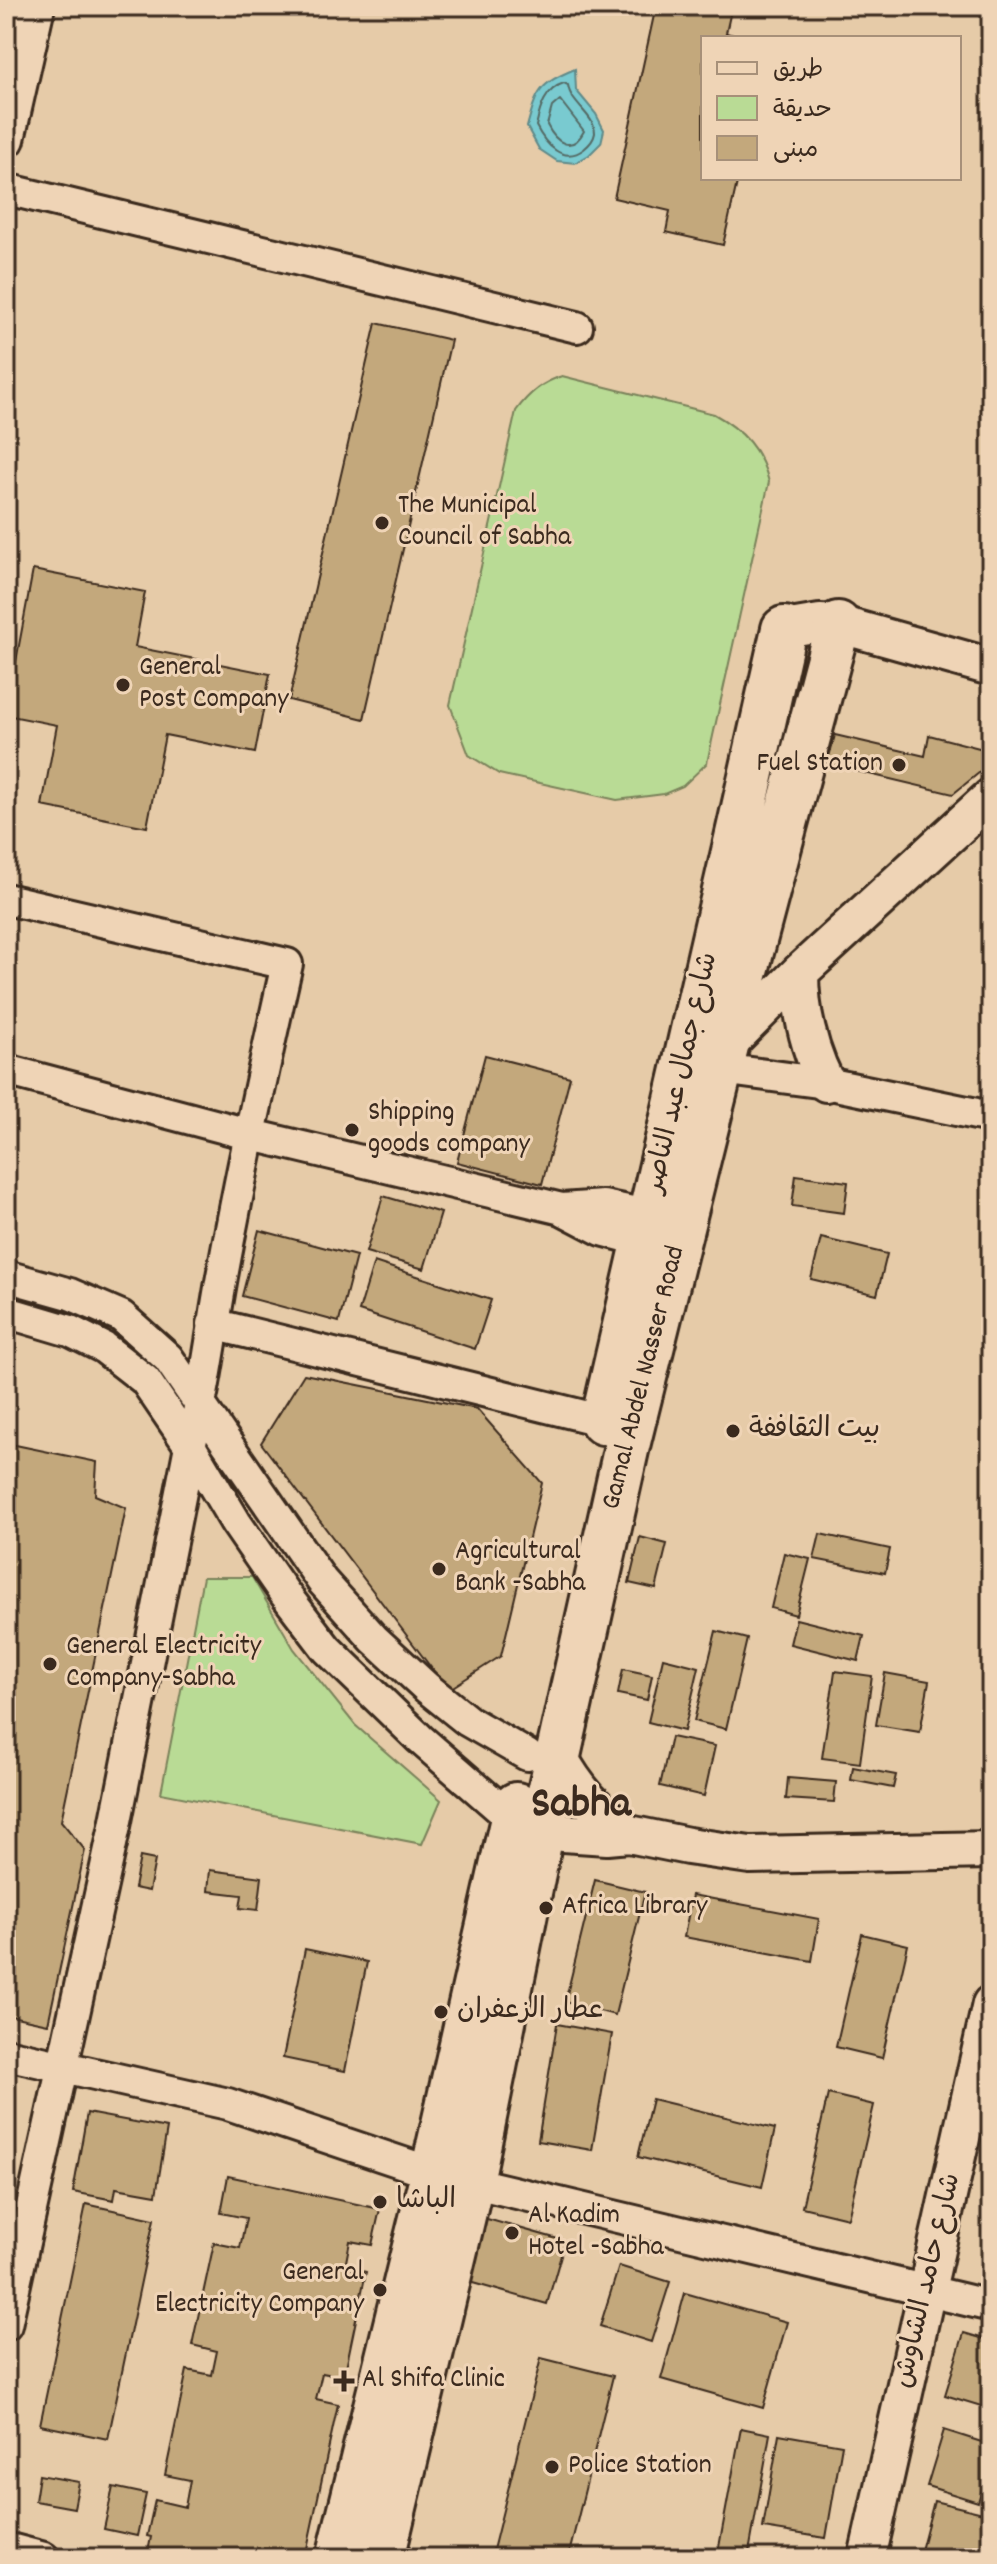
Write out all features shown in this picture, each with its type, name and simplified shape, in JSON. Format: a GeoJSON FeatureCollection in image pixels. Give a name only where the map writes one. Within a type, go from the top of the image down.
{"type":"FeatureCollection","features":[{"type":"Feature","properties":{"kind":"main road","name":"Gamal Abdel Nasser Road"},"geometry":{"type":"LineString","coordinates":[[382,2558],[452,2178],[543,1755],[626,1450],[663,1232],[712,1050],[838,624]]}},
{"type":"Feature","properties":{"kind":"main road","name":"شارع جمال عبد الناصر"},"geometry":{"type":"LineString","coordinates":[[712,1050],[725,899],[784,629]]}},
{"type":"Feature","properties":{"kind":"main road"},"geometry":{"type":"LineString","coordinates":[[543,1755],[604,1421],[663,1232]]}},
{"type":"Feature","properties":{"kind":"main road","name":"Gamal Abdel Nasser Road"},"geometry":{"type":"LineString","coordinates":[[339,2558],[452,2178]]}},
{"type":"Feature","properties":{"kind":"street"},"geometry":{"type":"LineString","coordinates":[[6,139],[36,6]]}},
{"type":"Feature","properties":{"kind":"street"},"geometry":{"type":"LineString","coordinates":[[6,189],[577,327]]}},
{"type":"Feature","properties":{"kind":"street"},"geometry":{"type":"LineString","coordinates":[[784,629],[820,623],[838,624],[991,667]]}},
{"type":"Feature","properties":{"kind":"street"},"geometry":{"type":"LineString","coordinates":[[712,1050],[991,797]]}},
{"type":"Feature","properties":{"kind":"street"},"geometry":{"type":"LineString","coordinates":[[6,899],[287,964],[248,1134],[213,1324],[202,1404],[190,1446],[115,1826],[6,2325]]}},
{"type":"Feature","properties":{"kind":"street"},"geometry":{"type":"LineString","coordinates":[[800,972],[800,995],[808,1040],[826,1083]]}},
{"type":"Feature","properties":{"kind":"street"},"geometry":{"type":"LineString","coordinates":[[712,1050],[826,1083],[991,1117]]}},
{"type":"Feature","properties":{"kind":"street"},"geometry":{"type":"LineString","coordinates":[[6,1070],[248,1134],[562,1209],[603,1206],[663,1232]]}},
{"type":"Feature","properties":{"kind":"street"},"geometry":{"type":"LineString","coordinates":[[6,1276],[70,1294],[121,1316],[168,1358],[322,1581],[374,1639],[468,1721],[543,1755],[571,1779],[607,1819],[629,1834]]}},
{"type":"Feature","properties":{"kind":"street"},"geometry":{"type":"LineString","coordinates":[[6,1312],[70,1331],[104,1348],[145,1380],[190,1446],[236,1523],[327,1649],[420,1739],[528,1824],[585,1835],[629,1834],[750,1855],[991,1850]]}},
{"type":"Feature","properties":{"kind":"street"},"geometry":{"type":"LineString","coordinates":[[213,1324],[604,1421]]}},
{"type":"Feature","properties":{"kind":"street","name":"شارع حامد الشاوش"},"geometry":{"type":"LineString","coordinates":[[867,2558],[991,2004]]}},
{"type":"Feature","properties":{"kind":"street"},"geometry":{"type":"LineString","coordinates":[[6,2054],[228,2104],[452,2178],[991,2306]]}},
{"type":"Feature","properties":{"kind":"street"},"geometry":{"type":"LineString","coordinates":[[6,2548],[44,2558]]}},
{"type":"Feature","properties":{"kind":"green space"},"geometry":{"type":"Polygon","coordinates":[[[562,376],[714,414],[749,442],[761,460],[769,482],[707,763],[683,786],[664,794],[617,800],[499,774],[469,755],[450,705],[516,411],[536,389],[562,376]]]}},
{"type":"Feature","properties":{"kind":"green space"},"geometry":{"type":"Polygon","coordinates":[[[203,1577],[252,1577],[294,1649],[355,1725],[441,1800],[422,1844],[161,1793],[203,1577]]]}},
{"type":"Feature","properties":{"kind":"water"},"geometry":{"type":"Polygon","coordinates":[[[575,69],[576,90],[596,114],[604,130],[601,143],[575,163],[557,161],[539,149],[527,127],[541,90],[554,79],[575,69]]]}},
{"type":"Feature","properties":{"kind":"building"},"geometry":{"type":"Polygon","coordinates":[[[656,6],[732,6],[726,33],[738,36],[701,36],[701,180],[738,180],[723,245],[666,232],[670,211],[614,198],[656,6]]]}},
{"type":"Feature","properties":{"kind":"building"},"geometry":{"type":"Polygon","coordinates":[[[376,323],[451,340],[364,719],[289,700],[376,323]]]}},
{"type":"Feature","properties":{"kind":"building"},"geometry":{"type":"Polygon","coordinates":[[[33,570],[145,592],[135,647],[270,674],[255,753],[165,735],[147,827],[42,806],[57,725],[6,715],[33,570]]]}},
{"type":"Feature","properties":{"kind":"building"},"geometry":{"type":"Polygon","coordinates":[[[835,735],[925,756],[929,735],[987,750],[985,768],[953,794],[827,764],[835,735]]]}},
{"type":"Feature","properties":{"kind":"building"},"geometry":{"type":"Polygon","coordinates":[[[485,1055],[570,1077],[542,1184],[457,1162],[485,1055]]]}},
{"type":"Feature","properties":{"kind":"building"},"geometry":{"type":"Polygon","coordinates":[[[796,1175],[848,1182],[844,1213],[792,1206],[796,1175]]]}},
{"type":"Feature","properties":{"kind":"building"},"geometry":{"type":"Polygon","coordinates":[[[383,1196],[441,1213],[424,1269],[366,1252],[383,1196]]]}},
{"type":"Feature","properties":{"kind":"building"},"geometry":{"type":"Polygon","coordinates":[[[259,1230],[356,1256],[339,1322],[242,1296],[259,1230]]]}},
{"type":"Feature","properties":{"kind":"building"},"geometry":{"type":"Polygon","coordinates":[[[821,1238],[887,1254],[877,1295],[811,1279],[821,1238]]]}},
{"type":"Feature","properties":{"kind":"building"},"geometry":{"type":"Polygon","coordinates":[[[374,1262],[491,1300],[475,1349],[359,1311],[374,1262]]]}},
{"type":"Feature","properties":{"kind":"building","name":"Agricultural Bank -Sabha"},"geometry":{"type":"Polygon","coordinates":[[[304,1374],[477,1409],[542,1483],[501,1656],[448,1690],[261,1443],[304,1374]]]}},
{"type":"Feature","properties":{"kind":"building","name":"General Electricity Company-Sabha"},"geometry":{"type":"Polygon","coordinates":[[[6,1443],[97,1462],[95,1495],[126,1508],[61,1821],[85,1850],[48,2024],[6,2015],[6,1443]]]}},
{"type":"Feature","properties":{"kind":"building"},"geometry":{"type":"Polygon","coordinates":[[[820,1534],[890,1549],[885,1573],[814,1559],[820,1534]]]}},
{"type":"Feature","properties":{"kind":"building"},"geometry":{"type":"Polygon","coordinates":[[[640,1537],[667,1544],[656,1589],[629,1583],[640,1537]]]}},
{"type":"Feature","properties":{"kind":"building"},"geometry":{"type":"Polygon","coordinates":[[[784,1553],[810,1559],[796,1615],[771,1608],[784,1553]]]}},
{"type":"Feature","properties":{"kind":"building"},"geometry":{"type":"Polygon","coordinates":[[[796,1619],[864,1636],[858,1661],[790,1644],[796,1619]]]}},
{"type":"Feature","properties":{"kind":"building"},"geometry":{"type":"Polygon","coordinates":[[[716,1631],[747,1639],[726,1729],[694,1721],[716,1631]]]}},
{"type":"Feature","properties":{"kind":"building"},"geometry":{"type":"Polygon","coordinates":[[[663,1658],[699,1667],[684,1731],[648,1722],[663,1658]]]}},
{"type":"Feature","properties":{"kind":"building"},"geometry":{"type":"Polygon","coordinates":[[[623,1669],[652,1675],[647,1700],[618,1694],[623,1669]]]}},
{"type":"Feature","properties":{"kind":"building"},"geometry":{"type":"Polygon","coordinates":[[[835,1671],[872,1676],[860,1763],[822,1758],[835,1671]]]}},
{"type":"Feature","properties":{"kind":"building"},"geometry":{"type":"Polygon","coordinates":[[[885,1673],[929,1681],[920,1732],[876,1725],[885,1673]]]}},
{"type":"Feature","properties":{"kind":"building"},"geometry":{"type":"Polygon","coordinates":[[[671,1737],[715,1746],[704,1796],[660,1786],[671,1737]]]}},
{"type":"Feature","properties":{"kind":"building"},"geometry":{"type":"Polygon","coordinates":[[[853,1767],[896,1775],[893,1788],[851,1780],[853,1767]]]}},
{"type":"Feature","properties":{"kind":"building"},"geometry":{"type":"Polygon","coordinates":[[[788,1778],[836,1782],[834,1802],[786,1799],[788,1778]]]}},
{"type":"Feature","properties":{"kind":"building"},"geometry":{"type":"Polygon","coordinates":[[[140,1857],[155,1860],[149,1891],[134,1888],[140,1857]]]}},
{"type":"Feature","properties":{"kind":"building"},"geometry":{"type":"Polygon","coordinates":[[[210,1870],[262,1877],[258,1910],[240,1908],[242,1895],[208,1891],[210,1870]]]}},
{"type":"Feature","properties":{"kind":"building"},"geometry":{"type":"Polygon","coordinates":[[[595,1880],[645,1892],[615,2015],[565,2002],[595,1880]]]}},
{"type":"Feature","properties":{"kind":"building"},"geometry":{"type":"Polygon","coordinates":[[[692,1895],[819,1919],[812,1961],[684,1937],[692,1895]]]}},
{"type":"Feature","properties":{"kind":"building"},"geometry":{"type":"Polygon","coordinates":[[[862,1934],[908,1945],[882,2058],[836,2047],[862,1934]]]}},
{"type":"Feature","properties":{"kind":"building"},"geometry":{"type":"Polygon","coordinates":[[[305,1949],[367,1962],[345,2071],[283,2058],[305,1949]]]}},
{"type":"Feature","properties":{"kind":"building"},"geometry":{"type":"Polygon","coordinates":[[[557,2024],[612,2034],[592,2150],[538,2141],[557,2024]]]}},
{"type":"Feature","properties":{"kind":"building"},"geometry":{"type":"Polygon","coordinates":[[[828,2094],[874,2105],[848,2218],[802,2207],[828,2094]]]}},
{"type":"Feature","properties":{"kind":"building"},"geometry":{"type":"Polygon","coordinates":[[[652,2099],[775,2129],[762,2187],[638,2157],[652,2099]]]}},
{"type":"Feature","properties":{"kind":"building"},"geometry":{"type":"Polygon","coordinates":[[[87,2113],[167,2128],[156,2195],[116,2188],[114,2200],[73,2192],[87,2113]]]}},
{"type":"Feature","properties":{"kind":"building"},"geometry":{"type":"Polygon","coordinates":[[[228,2176],[380,2209],[372,2245],[350,2241],[345,2267],[366,2272],[344,2377],[322,2373],[316,2399],[338,2404],[305,2558],[230,2558],[199,2550],[197,2558],[151,2558],[147,2557],[151,2537],[147,2536],[155,2500],[185,2507],[190,2480],[165,2475],[187,2370],[212,2375],[217,2351],[192,2345],[214,2243],[240,2248],[246,2218],[221,2213],[228,2176]]]}},
{"type":"Feature","properties":{"kind":"building"},"geometry":{"type":"Polygon","coordinates":[[[86,2204],[154,2219],[108,2439],[40,2425],[86,2204]]]}},
{"type":"Feature","properties":{"kind":"building"},"geometry":{"type":"Polygon","coordinates":[[[480,2217],[565,2241],[547,2304],[462,2280],[480,2217]]]}},
{"type":"Feature","properties":{"kind":"building"},"geometry":{"type":"Polygon","coordinates":[[[619,2266],[670,2282],[651,2342],[600,2326],[619,2266]]]}},
{"type":"Feature","properties":{"kind":"building"},"geometry":{"type":"Polygon","coordinates":[[[685,2293],[787,2322],[763,2408],[661,2379],[685,2293]]]}},
{"type":"Feature","properties":{"kind":"building"},"geometry":{"type":"Polygon","coordinates":[[[964,2333],[991,2341],[991,2409],[945,2395],[964,2333]]]}},
{"type":"Feature","properties":{"kind":"building","name":"Police Station"},"geometry":{"type":"Polygon","coordinates":[[[541,2358],[613,2376],[568,2558],[491,2558],[541,2358]]]}},
{"type":"Feature","properties":{"kind":"building"},"geometry":{"type":"Polygon","coordinates":[[[741,2428],[770,2434],[748,2558],[717,2558],[741,2428]]]}},
{"type":"Feature","properties":{"kind":"building"},"geometry":{"type":"Polygon","coordinates":[[[944,2430],[991,2445],[991,2460],[978,2502],[927,2486],[944,2430]]]}},
{"type":"Feature","properties":{"kind":"building"},"geometry":{"type":"Polygon","coordinates":[[[779,2434],[842,2445],[826,2538],[763,2528],[779,2434]]]}},
{"type":"Feature","properties":{"kind":"building"},"geometry":{"type":"Polygon","coordinates":[[[39,2475],[79,2482],[74,2508],[35,2501],[39,2475]]]}},
{"type":"Feature","properties":{"kind":"building"},"geometry":{"type":"Polygon","coordinates":[[[113,2487],[146,2494],[137,2536],[104,2529],[113,2487]]]}},
{"type":"Feature","properties":{"kind":"building"},"geometry":{"type":"Polygon","coordinates":[[[934,2501],[991,2515],[982,2558],[919,2558],[934,2501]]]}},
{"type":"Feature","properties":{"kind":"place","name":"The Municipal Council of Sabha"},"geometry":{"type":"Point","coordinates":[382,523]}},
{"type":"Feature","properties":{"kind":"place","name":"General Post Company"},"geometry":{"type":"Point","coordinates":[123,685]}},
{"type":"Feature","properties":{"kind":"place","name":"Fuel Station"},"geometry":{"type":"Point","coordinates":[899,765]}},
{"type":"Feature","properties":{"kind":"place","name":"Shipping goods company"},"geometry":{"type":"Point","coordinates":[352,1130]}},
{"type":"Feature","properties":{"kind":"place","name":"بيت الثقاففة"},"geometry":{"type":"Point","coordinates":[733,1431]}},
{"type":"Feature","properties":{"kind":"place","name":"Agricultural Bank -Sabha"},"geometry":{"type":"Point","coordinates":[439,1569]}},
{"type":"Feature","properties":{"kind":"place","name":"General Electricity Company-Sabha"},"geometry":{"type":"Point","coordinates":[50,1664]}},
{"type":"Feature","properties":{"kind":"place","name":"Africa Library"},"geometry":{"type":"Point","coordinates":[546,1908]}},
{"type":"Feature","properties":{"kind":"place","name":"عطار الزعفران"},"geometry":{"type":"Point","coordinates":[441,2012]}},
{"type":"Feature","properties":{"kind":"place","name":"الباشا"},"geometry":{"type":"Point","coordinates":[380,2202]}},
{"type":"Feature","properties":{"kind":"place","name":"Al Kadim Hotel -Sabha"},"geometry":{"type":"Point","coordinates":[512,2233]}},
{"type":"Feature","properties":{"kind":"place","name":"General Electricity Company"},"geometry":{"type":"Point","coordinates":[380,2290]}},
{"type":"Feature","properties":{"kind":"place","name":"Al Shifa Clinic"},"geometry":{"type":"Point","coordinates":[344,2381]}},
{"type":"Feature","properties":{"kind":"place","name":"Police Station"},"geometry":{"type":"Point","coordinates":[552,2467]}},
{"type":"Feature","properties":{"kind":"district","name":"Sabha"},"geometry":{"type":"Point","coordinates":[581,1806]}}]}
